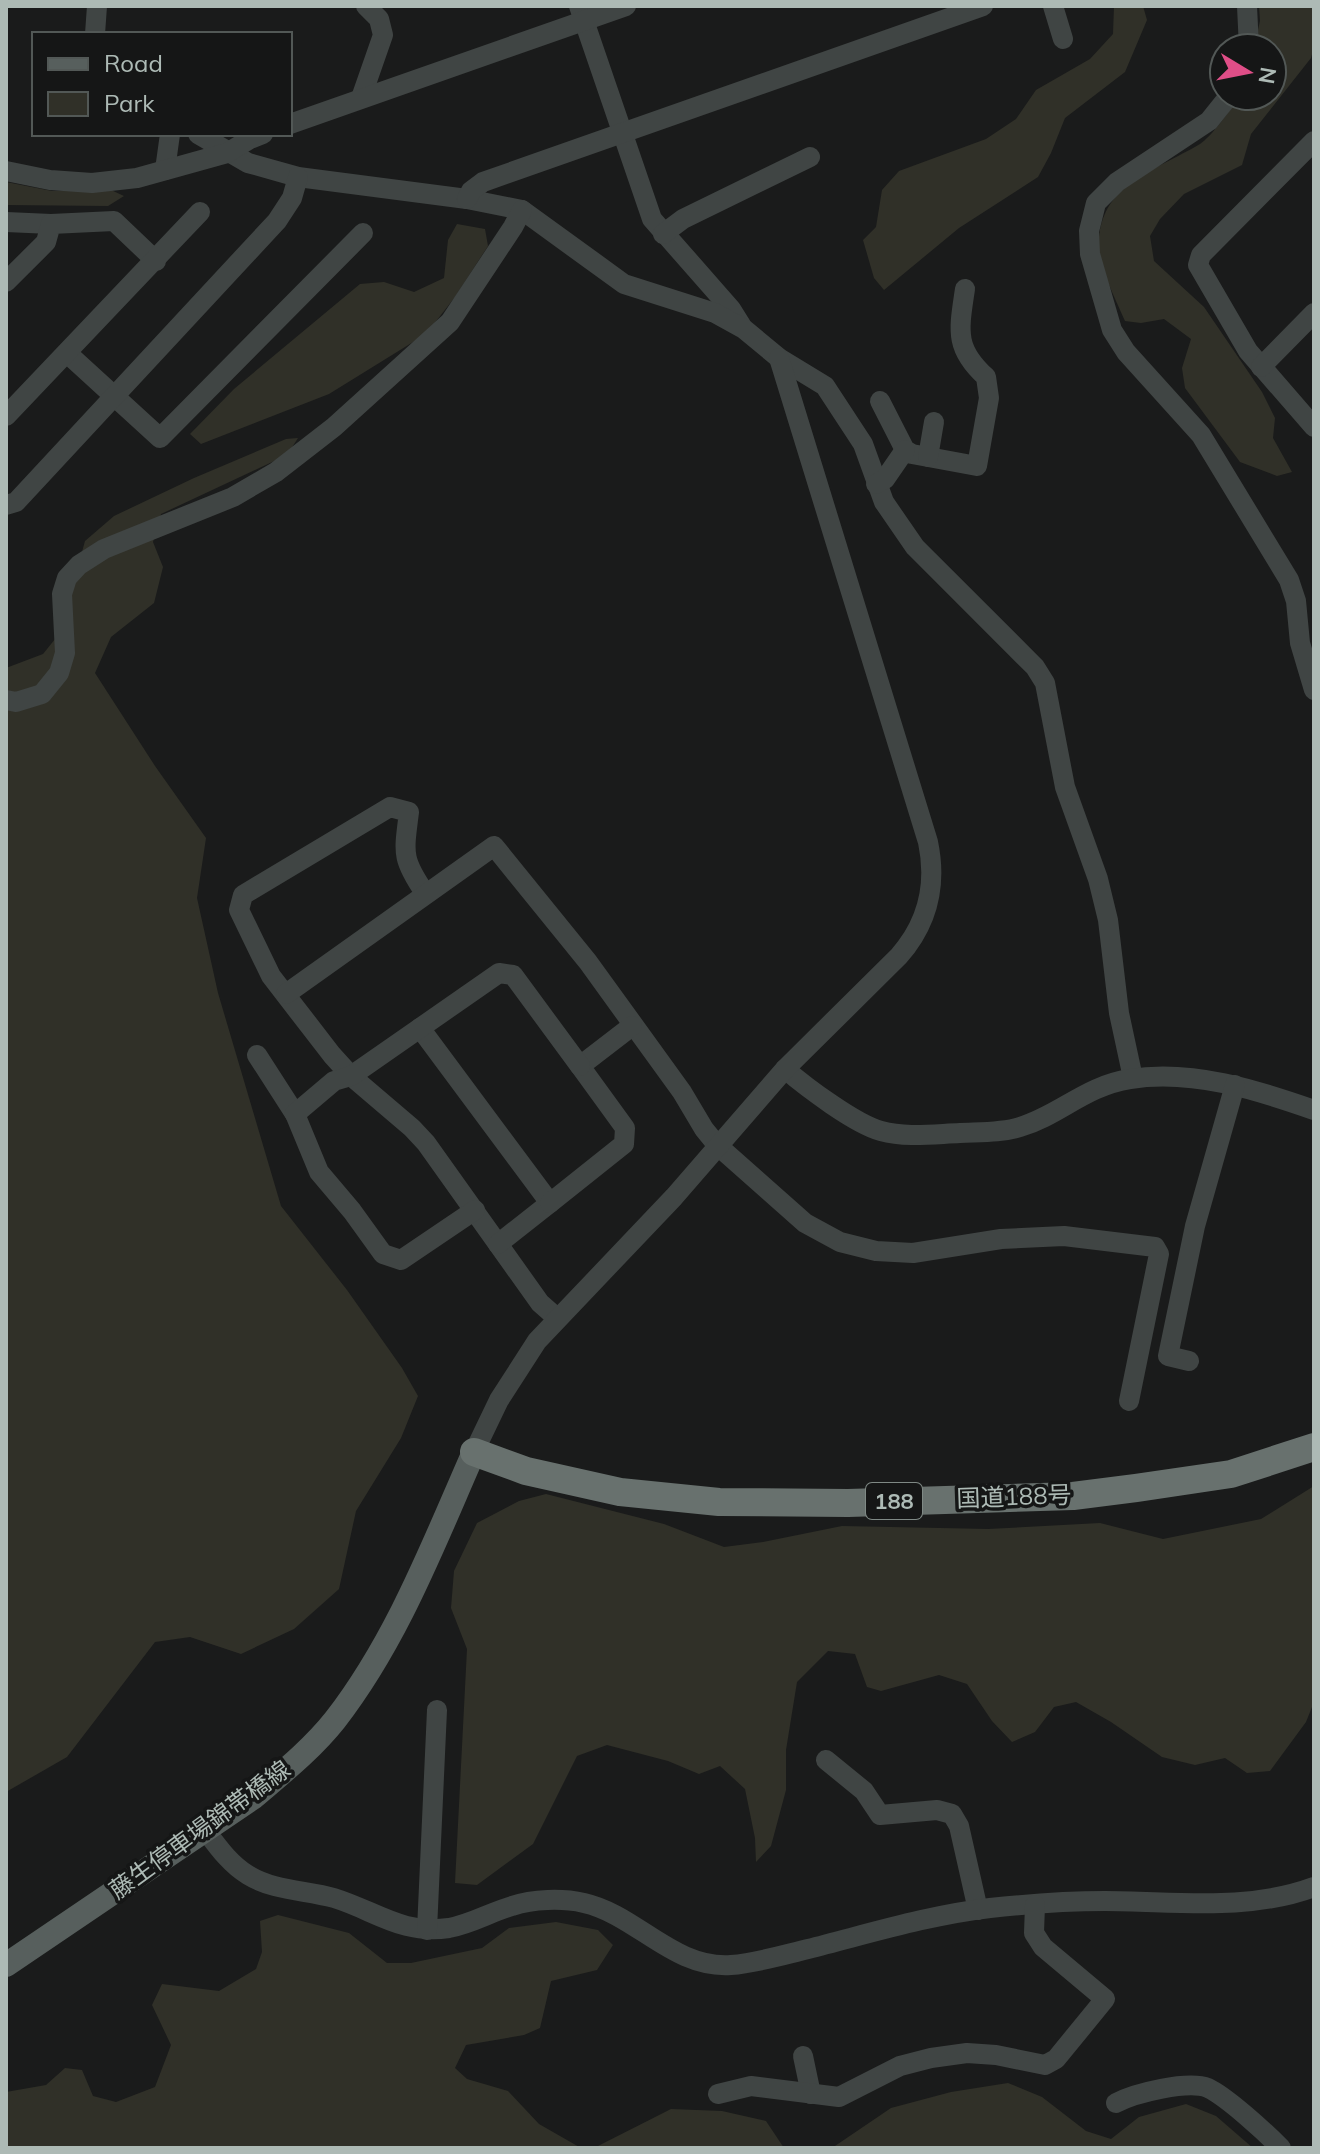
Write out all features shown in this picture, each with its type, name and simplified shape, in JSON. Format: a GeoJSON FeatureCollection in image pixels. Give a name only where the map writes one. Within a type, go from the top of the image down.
{"type":"FeatureCollection","features":[{"type":"Feature","properties":{"kind":"highway","name":"国道188号"},"geometry":{"type":"LineString","coordinates":[[474,1452],[526,1471],[620,1492],[719,1502],[848,1503],[1073,1496],[1231,1474],[1314,1447]]}},
{"type":"Feature","properties":{"kind":"main road","name":"藤生停車場錦帯橋線"},"geometry":{"type":"LineString","coordinates":[[6,1965],[206,1831],[291,1766],[333,1722],[371,1668],[398,1622],[474,1452]]}},
{"type":"Feature","properties":{"kind":"street"},"geometry":{"type":"LineString","coordinates":[[95,32],[97,6]]}},
{"type":"Feature","properties":{"kind":"street"},"geometry":{"type":"LineString","coordinates":[[361,98],[383,35],[379,19],[366,6]]}},
{"type":"Feature","properties":{"kind":"street"},"geometry":{"type":"LineString","coordinates":[[292,123],[581,13],[626,6]]}},
{"type":"Feature","properties":{"kind":"street"},"geometry":{"type":"LineString","coordinates":[[467,199],[471,191],[483,182],[983,6]]}},
{"type":"Feature","properties":{"kind":"street"},"geometry":{"type":"LineString","coordinates":[[1053,6],[1063,39]]}},
{"type":"Feature","properties":{"kind":"street"},"geometry":{"type":"LineString","coordinates":[[1247,6],[1248,32]]}},
{"type":"Feature","properties":{"kind":"street"},"geometry":{"type":"LineString","coordinates":[[581,13],[652,219],[731,309],[744,329]]}},
{"type":"Feature","properties":{"kind":"street"},"geometry":{"type":"LineString","coordinates":[[1216,112],[1209,121],[1117,182],[1096,203],[1089,231],[1090,254],[1112,330],[1126,352],[1201,435],[1289,580],[1296,601],[1296,627],[1314,690]]}},
{"type":"Feature","properties":{"kind":"street"},"geometry":{"type":"LineString","coordinates":[[165,170],[170,136]]}},
{"type":"Feature","properties":{"kind":"street"},"geometry":{"type":"LineString","coordinates":[[201,136],[248,163],[298,177],[467,199],[522,210],[624,284],[715,313],[744,329],[779,358],[825,386],[863,444],[884,502],[915,547],[1035,667],[1045,683],[1065,787],[1098,879],[1108,920],[1119,1013],[1133,1078]]}},
{"type":"Feature","properties":{"kind":"street"},"geometry":{"type":"LineString","coordinates":[[6,171],[50,180],[92,183],[137,178],[227,153],[258,136]]}},
{"type":"Feature","properties":{"kind":"street"},"geometry":{"type":"LineString","coordinates":[[1314,141],[1201,255],[1198,265],[1248,351],[1314,427]]}},
{"type":"Feature","properties":{"kind":"street"},"geometry":{"type":"LineString","coordinates":[[663,234],[683,219],[810,157]]}},
{"type":"Feature","properties":{"kind":"street"},"geometry":{"type":"LineString","coordinates":[[6,505],[16,502],[277,221],[292,198],[298,177]]}},
{"type":"Feature","properties":{"kind":"street"},"geometry":{"type":"LineString","coordinates":[[6,700],[16,702],[42,694],[59,673],[65,653],[62,594],[67,578],[79,565],[104,549],[233,497],[276,472],[334,427],[450,322],[522,210]]}},
{"type":"Feature","properties":{"kind":"street"},"geometry":{"type":"LineString","coordinates":[[6,416],[200,212]]}},
{"type":"Feature","properties":{"kind":"street"},"geometry":{"type":"LineString","coordinates":[[6,222],[51,224],[114,221],[156,261]]}},
{"type":"Feature","properties":{"kind":"street"},"geometry":{"type":"LineString","coordinates":[[6,282],[46,242],[51,224]]}},
{"type":"Feature","properties":{"kind":"street"},"geometry":{"type":"LineString","coordinates":[[67,353],[160,438],[363,233]]}},
{"type":"Feature","properties":{"kind":"street"},"geometry":{"type":"LineString","coordinates":[[880,401],[905,450],[977,466],[989,398],[986,377],[969,361],[962,339],[960,322],[965,289]]}},
{"type":"Feature","properties":{"kind":"street"},"geometry":{"type":"LineString","coordinates":[[1261,367],[1314,313]]}},
{"type":"Feature","properties":{"kind":"street"},"geometry":{"type":"LineString","coordinates":[[474,1452],[499,1400],[537,1341],[674,1197],[785,1069],[910,943],[926,912],[932,877],[928,842],[779,358]]}},
{"type":"Feature","properties":{"kind":"street"},"geometry":{"type":"LineString","coordinates":[[928,457],[934,422]]}},
{"type":"Feature","properties":{"kind":"street"},"geometry":{"type":"LineString","coordinates":[[876,484],[885,479],[905,450]]}},
{"type":"Feature","properties":{"kind":"street"},"geometry":{"type":"LineString","coordinates":[[425,893],[408,868],[404,854],[409,812],[390,807],[243,895],[239,910],[271,976],[351,1076],[412,1128],[475,1210],[540,1303],[557,1318]]}},
{"type":"Feature","properties":{"kind":"street"},"geometry":{"type":"LineString","coordinates":[[286,994],[494,846],[588,962],[717,1145],[805,1223],[840,1242],[876,1251],[913,1253],[1001,1239],[1064,1236],[1155,1247],[1159,1254],[1129,1401]]}},
{"type":"Feature","properties":{"kind":"street"},"geometry":{"type":"LineString","coordinates":[[295,1114],[334,1081],[351,1076],[499,973],[513,975],[625,1128],[624,1144],[498,1244]]}},
{"type":"Feature","properties":{"kind":"street"},"geometry":{"type":"LineString","coordinates":[[580,1066],[632,1026]]}},
{"type":"Feature","properties":{"kind":"street"},"geometry":{"type":"LineString","coordinates":[[420,1028],[550,1203]]}},
{"type":"Feature","properties":{"kind":"street"},"geometry":{"type":"LineString","coordinates":[[257,1055],[295,1114],[319,1172],[383,1254],[401,1260],[475,1210]]}},
{"type":"Feature","properties":{"kind":"street"},"geometry":{"type":"LineString","coordinates":[[785,1069],[865,1125],[909,1135],[1018,1128],[1099,1086],[1133,1078],[1177,1078],[1235,1085],[1314,1110]]}},
{"type":"Feature","properties":{"kind":"street"},"geometry":{"type":"LineString","coordinates":[[1189,1361],[1168,1356],[1195,1226],[1235,1085]]}},
{"type":"Feature","properties":{"kind":"street"},"geometry":{"type":"LineString","coordinates":[[427,1930],[437,1710]]}},
{"type":"Feature","properties":{"kind":"street"},"geometry":{"type":"LineString","coordinates":[[826,1760],[864,1791],[880,1815],[937,1810],[952,1814],[959,1826],[978,1899],[978,1910]]}},
{"type":"Feature","properties":{"kind":"street"},"geometry":{"type":"LineString","coordinates":[[206,1831],[223,1854],[246,1874],[266,1884],[333,1898],[389,1922],[427,1930],[451,1927],[514,1905],[548,1900],[581,1902],[611,1912],[666,1948],[699,1963],[730,1965],[958,1912],[1102,1901],[1221,1904],[1262,1901],[1314,1887]]}},
{"type":"Feature","properties":{"kind":"street"},"geometry":{"type":"LineString","coordinates":[[718,2094],[751,2086],[839,2097],[900,2066],[931,2058],[967,2053],[996,2055],[1045,2065],[1056,2059],[1105,1999],[1043,1947],[1034,1933],[1035,1905]]}},
{"type":"Feature","properties":{"kind":"street"},"geometry":{"type":"LineString","coordinates":[[803,2056],[811,2094]]}},
{"type":"Feature","properties":{"kind":"street"},"geometry":{"type":"LineString","coordinates":[[1116,2103],[1132,2095],[1193,2085],[1208,2088],[1261,2128],[1281,2148]]}},
{"type":"Feature","properties":{"kind":"green space"},"geometry":{"type":"Polygon","coordinates":[[[1114,6],[1143,6],[1147,20],[1125,72],[1065,118],[1038,177],[959,228],[884,290],[874,278],[863,240],[876,227],[882,190],[899,171],[986,139],[1016,119],[1036,90],[1090,59],[1113,34],[1114,6]]]}},
{"type":"Feature","properties":{"kind":"green space"},"geometry":{"type":"Polygon","coordinates":[[[1259,6],[1314,6],[1311,58],[1288,87],[1288,32],[1258,32],[1259,6]]]}},
{"type":"Feature","properties":{"kind":"green space"},"geometry":{"type":"Polygon","coordinates":[[[1228,112],[1268,112],[1251,134],[1242,165],[1184,194],[1160,219],[1150,236],[1154,261],[1204,307],[1262,392],[1275,418],[1273,438],[1292,472],[1277,476],[1240,462],[1185,388],[1182,368],[1191,339],[1164,319],[1141,323],[1125,321],[1100,260],[1100,229],[1106,211],[1117,196],[1130,183],[1200,144],[1228,112]]]}},
{"type":"Feature","properties":{"kind":"green space"},"geometry":{"type":"Polygon","coordinates":[[[6,182],[52,191],[111,190],[124,196],[108,206],[6,205],[6,182]]]}},
{"type":"Feature","properties":{"kind":"green space"},"geometry":{"type":"Polygon","coordinates":[[[457,224],[485,229],[488,246],[426,334],[329,394],[201,444],[190,434],[234,389],[360,284],[384,282],[414,292],[444,278],[448,240],[457,224]]]}},
{"type":"Feature","properties":{"kind":"green space"},"geometry":{"type":"Polygon","coordinates":[[[298,438],[287,455],[161,514],[153,542],[163,567],[154,603],[111,637],[95,673],[206,838],[197,898],[218,993],[281,1206],[347,1290],[418,1396],[401,1438],[356,1511],[339,1589],[294,1629],[241,1654],[190,1637],[155,1642],[67,1757],[6,1792],[6,668],[43,654],[72,618],[72,588],[85,541],[114,516],[286,439],[298,438]]]}},
{"type":"Feature","properties":{"kind":"green space"},"geometry":{"type":"Polygon","coordinates":[[[1314,1486],[1314,1702],[1306,1722],[1270,1771],[1247,1773],[1225,1758],[1195,1765],[1162,1757],[1076,1702],[1054,1707],[1035,1732],[1012,1742],[992,1721],[967,1684],[939,1675],[881,1691],[867,1687],[855,1654],[828,1651],[797,1682],[786,1750],[786,1790],[771,1846],[756,1862],[755,1838],[745,1789],[720,1766],[699,1774],[668,1761],[607,1745],[577,1756],[533,1844],[477,1885],[455,1883],[467,1649],[451,1608],[454,1571],[477,1523],[519,1501],[546,1494],[664,1524],[724,1547],[842,1526],[988,1529],[1100,1523],[1163,1539],[1261,1519],[1314,1486]]]}},
{"type":"Feature","properties":{"kind":"green space"},"geometry":{"type":"Polygon","coordinates":[[[278,1915],[349,1933],[387,1963],[411,1963],[482,1948],[509,1928],[556,1922],[598,1930],[613,1945],[597,1970],[551,1981],[540,2028],[524,2035],[466,2045],[455,2068],[467,2079],[508,2091],[539,2124],[581,2148],[6,2148],[6,2092],[46,2085],[65,2068],[82,2070],[93,2096],[116,2102],[155,2087],[171,2045],[152,2005],[162,1984],[219,1991],[256,1969],[262,1952],[260,1921],[278,1915]]]}},
{"type":"Feature","properties":{"kind":"green space"},"geometry":{"type":"Polygon","coordinates":[[[1008,2083],[1042,2097],[1086,2131],[1111,2139],[1139,2117],[1186,2104],[1216,2116],[1253,2148],[832,2148],[891,2108],[951,2092],[1008,2083]]]}},
{"type":"Feature","properties":{"kind":"green space"},"geometry":{"type":"Polygon","coordinates":[[[671,2109],[722,2111],[766,2121],[784,2148],[594,2148],[671,2109]]]}}]}
